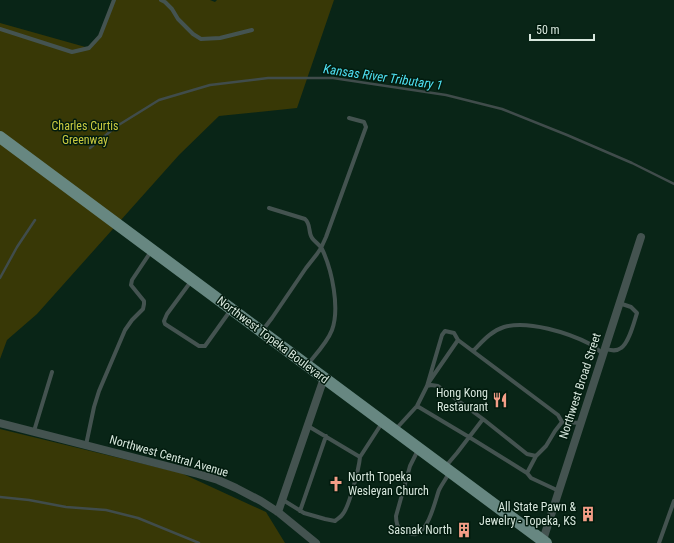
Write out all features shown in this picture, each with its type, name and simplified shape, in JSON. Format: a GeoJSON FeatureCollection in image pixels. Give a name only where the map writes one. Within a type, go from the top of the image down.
{"type":"FeatureCollection","features":[{"type":"Feature","properties":{"kind":"main road","name":"Northwest Topeka Boulevard"},"geometry":{"type":"LineString","coordinates":[[0,137],[544,542]]}},
{"type":"Feature","properties":{"kind":"street","name":"Northwest Broad Street"},"geometry":{"type":"LineString","coordinates":[[544,542],[640,237]]}},
{"type":"Feature","properties":{"kind":"street"},"geometry":{"type":"LineString","coordinates":[[278,512],[324,378]]}},
{"type":"Feature","properties":{"kind":"street","name":"Northwest Central Avenue"},"geometry":{"type":"LineString","coordinates":[[0,422],[218,480],[236,488],[278,512],[316,543]]}},
{"type":"Feature","properties":{"kind":"lane"},"geometry":{"type":"LineString","coordinates":[[0,28],[72,52],[89,48],[100,36],[114,0]]}},
{"type":"Feature","properties":{"kind":"lane"},"geometry":{"type":"LineString","coordinates":[[162,0],[172,9],[178,19],[193,34],[201,39],[220,38],[252,30]]}},
{"type":"Feature","properties":{"kind":"lane"},"geometry":{"type":"LineString","coordinates":[[261,331],[321,248],[366,128],[364,122],[349,118]]}},
{"type":"Feature","properties":{"kind":"lane"},"geometry":{"type":"LineString","coordinates":[[269,208],[305,219],[308,223],[310,235],[321,248],[332,276],[335,303],[332,329],[329,336],[307,365]]}},
{"type":"Feature","properties":{"kind":"lane"},"geometry":{"type":"LineString","coordinates":[[86,445],[99,391],[125,330],[143,309],[144,301],[131,285],[132,280],[152,250]]}},
{"type":"Feature","properties":{"kind":"lane"},"geometry":{"type":"LineString","coordinates":[[192,280],[167,314],[164,321],[165,324],[199,346],[205,346],[232,309]]}},
{"type":"Feature","properties":{"kind":"lane"},"geometry":{"type":"LineString","coordinates":[[473,351],[484,339],[495,331],[512,325],[522,325],[542,327],[562,333],[604,351],[612,351],[621,348],[626,342],[637,313],[631,307],[619,303]]}},
{"type":"Feature","properties":{"kind":"lane"},"geometry":{"type":"LineString","coordinates":[[427,386],[442,335],[445,331],[454,333],[458,340],[558,415],[562,422]]}},
{"type":"Feature","properties":{"kind":"lane"},"geometry":{"type":"LineString","coordinates":[[395,431],[417,406],[427,386],[458,340]]}},
{"type":"Feature","properties":{"kind":"lane"},"geometry":{"type":"LineString","coordinates":[[34,431],[52,372]]}},
{"type":"Feature","properties":{"kind":"lane"},"geometry":{"type":"LineString","coordinates":[[427,386],[438,386],[527,454],[536,456]]}},
{"type":"Feature","properties":{"kind":"lane"},"geometry":{"type":"LineString","coordinates":[[417,406],[527,473],[531,478],[559,492]]}},
{"type":"Feature","properties":{"kind":"lane"},"geometry":{"type":"LineString","coordinates":[[419,448],[410,466],[396,516],[396,521],[401,530],[411,534],[416,534],[425,526],[447,469],[457,453],[483,419]]}},
{"type":"Feature","properties":{"kind":"lane"},"geometry":{"type":"LineString","coordinates":[[282,500],[304,513],[325,520],[335,521],[343,515],[356,476],[360,457],[383,421]]}},
{"type":"Feature","properties":{"kind":"lane"},"geometry":{"type":"LineString","coordinates":[[562,422],[581,423]]}},
{"type":"Feature","properties":{"kind":"lane"},"geometry":{"type":"LineString","coordinates":[[527,473],[536,456],[546,446],[562,422]]}},
{"type":"Feature","properties":{"kind":"lane"},"geometry":{"type":"LineString","coordinates":[[308,426],[360,457]]}},
{"type":"Feature","properties":{"kind":"lane"},"geometry":{"type":"LineString","coordinates":[[300,511],[326,436]]}},
{"type":"Feature","properties":{"kind":"lane"},"geometry":{"type":"LineString","coordinates":[[659,543],[674,501]]}},
{"type":"Feature","properties":{"kind":"green space","name":"Charles Curtis Greenway"},"geometry":{"type":"Polygon","coordinates":[[[112,0],[210,0],[215,2],[217,0],[334,0],[297,108],[219,116],[179,155],[37,314],[7,340],[0,359],[0,23],[89,48],[100,36],[112,0]]]}},
{"type":"Feature","properties":{"kind":"green space"},"geometry":{"type":"Polygon","coordinates":[[[0,429],[181,473],[266,512],[285,543],[0,543],[0,429]]]}},
{"type":"Feature","properties":{"kind":"waterway","name":"Kansas River Tributary 1"},"geometry":{"type":"LineString","coordinates":[[90,148],[117,126],[159,100],[210,85],[268,78],[333,78],[446,95],[502,109],[632,163],[674,184]]}},
{"type":"Feature","properties":{"kind":"waterway"},"geometry":{"type":"LineString","coordinates":[[0,278],[17,247],[35,220]]}},
{"type":"Feature","properties":{"kind":"waterway"},"geometry":{"type":"LineString","coordinates":[[0,497],[29,500],[66,507],[106,510],[138,518],[199,543]]}},
{"type":"Feature","properties":{"kind":"place","name":"Hong Kong Restaurant"},"geometry":{"type":"Point","coordinates":[500,400]}},
{"type":"Feature","properties":{"kind":"place","name":"North Topeka Wesleyan Church"},"geometry":{"type":"Point","coordinates":[336,484]}},
{"type":"Feature","properties":{"kind":"place","name":"All State Pawn & Jewelry - Topeka, KS"},"geometry":{"type":"Point","coordinates":[588,514]}},
{"type":"Feature","properties":{"kind":"place","name":"Sasnak North"},"geometry":{"type":"Point","coordinates":[464,530]}}]}
